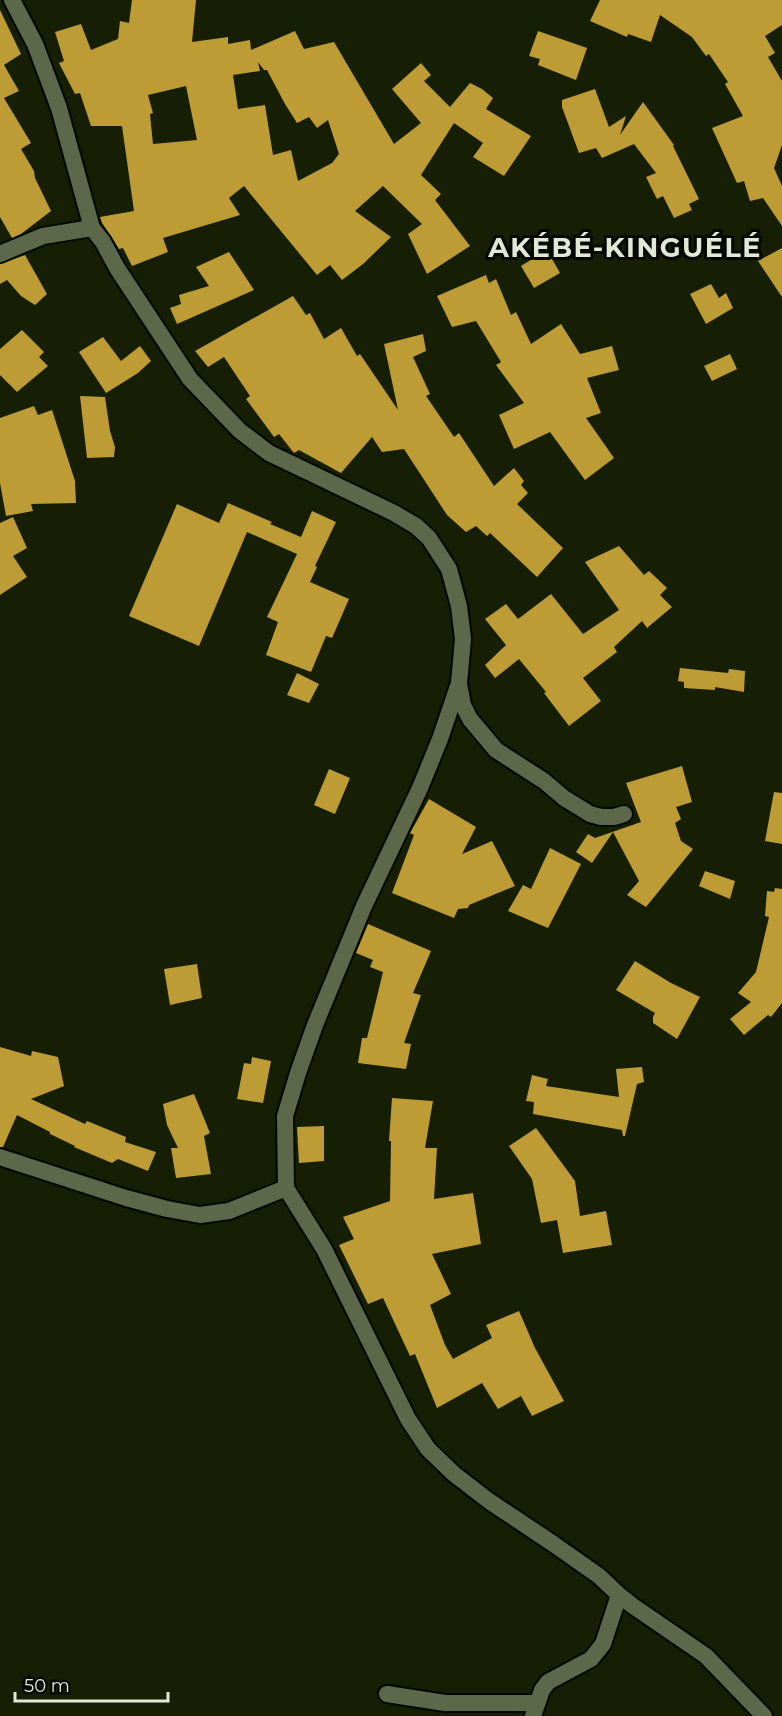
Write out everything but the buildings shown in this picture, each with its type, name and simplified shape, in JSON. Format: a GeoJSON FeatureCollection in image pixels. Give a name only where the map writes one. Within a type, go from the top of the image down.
{"type":"FeatureCollection","features":[{"type":"Feature","properties":{"kind":"street"},"geometry":{"type":"LineString","coordinates":[[12,0],[35,45],[59,108],[92,228],[190,379],[240,431],[269,453],[394,513],[416,526],[429,538],[449,569],[459,606],[463,639],[459,683],[420,788],[364,906],[298,1072],[285,1116],[286,1188],[324,1249],[398,1401],[428,1449],[454,1474],[489,1501],[599,1576],[642,1613],[706,1656],[764,1716]]}},
{"type":"Feature","properties":{"kind":"street"},"geometry":{"type":"LineString","coordinates":[[0,254],[43,236],[92,228]]}},
{"type":"Feature","properties":{"kind":"street"},"geometry":{"type":"LineString","coordinates":[[459,683],[463,705],[470,719],[496,750],[590,814],[601,817],[624,814]]}},
{"type":"Feature","properties":{"kind":"street"},"geometry":{"type":"LineString","coordinates":[[0,1156],[126,1198],[200,1215],[229,1211],[286,1188]]}},
{"type":"Feature","properties":{"kind":"street"},"geometry":{"type":"LineString","coordinates":[[387,1694],[445,1703],[535,1710],[542,1690],[548,1682],[591,1659],[603,1644],[619,1595]]}},
{"type":"Feature","properties":{"kind":"district","name":"AKÉBÉ-KINGUÉLÉ"},"geometry":{"type":"Point","coordinates":[625,248]}}]}
